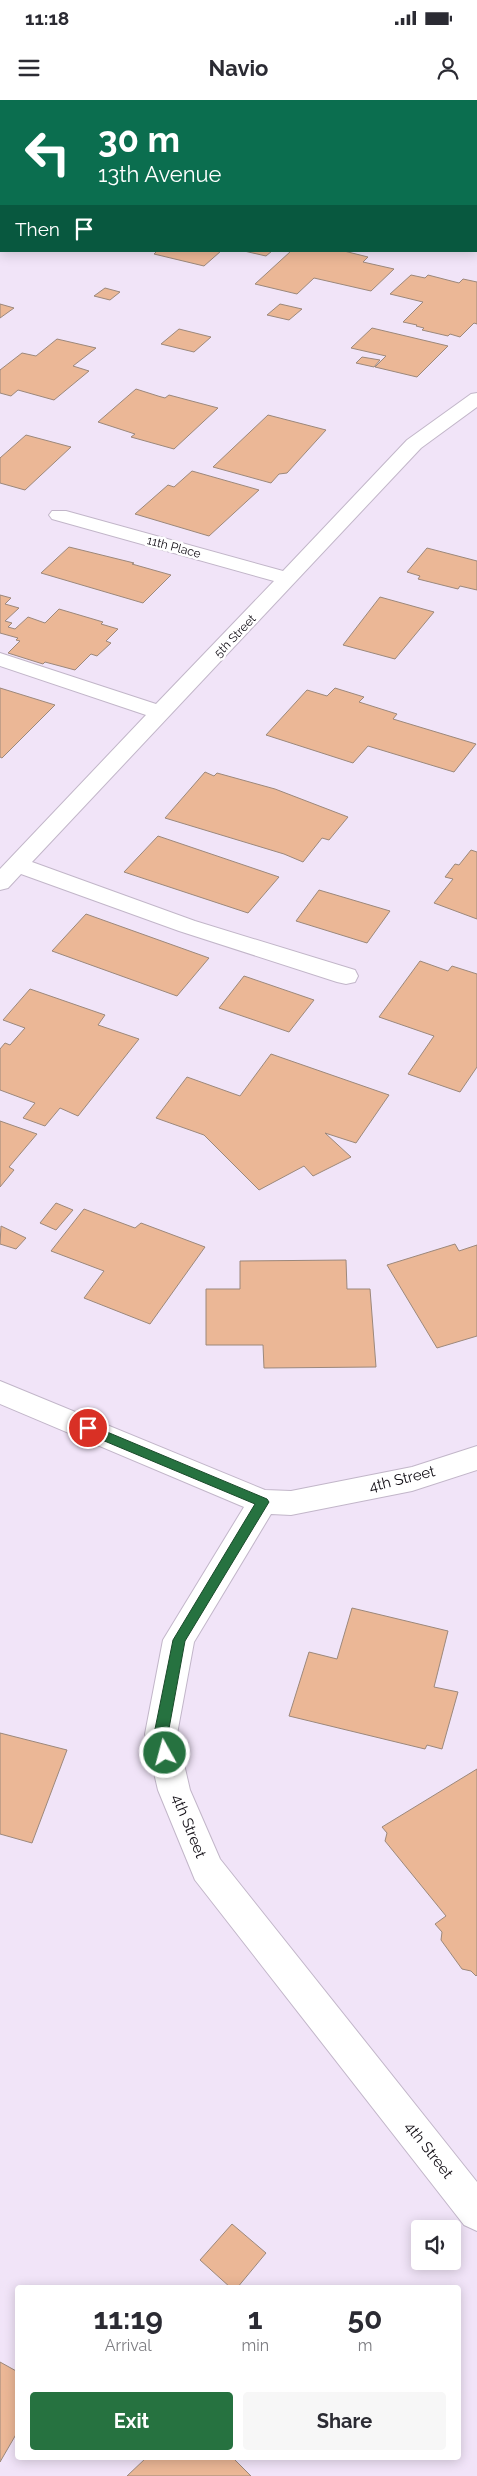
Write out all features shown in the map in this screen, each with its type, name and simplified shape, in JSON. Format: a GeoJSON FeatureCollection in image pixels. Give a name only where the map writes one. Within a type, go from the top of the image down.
{"type":"FeatureCollection","features":[{"type":"Feature","properties":{"kind":"street","name":"5th Street"},"geometry":{"type":"LineString","coordinates":[[0,883],[289,579],[414,444],[477,398]]}},
{"type":"Feature","properties":{"kind":"street","name":"11th Place"},"geometry":{"type":"LineString","coordinates":[[59,516],[289,579]]}},
{"type":"Feature","properties":{"kind":"street"},"geometry":{"type":"LineString","coordinates":[[0,659],[161,713]]}},
{"type":"Feature","properties":{"kind":"street"},"geometry":{"type":"LineString","coordinates":[[17,865],[187,926],[346,976]]}},
{"type":"Feature","properties":{"kind":"street"},"geometry":{"type":"LineString","coordinates":[[0,1392],[263,1502]]}},
{"type":"Feature","properties":{"kind":"street","name":"4th Street"},"geometry":{"type":"LineString","coordinates":[[477,1458],[412,1479],[291,1503],[263,1502],[179,1640],[161,1734],[174,1790],[207,1869],[477,2212]]}},
{"type":"Feature","properties":{"kind":"building"},"geometry":{"type":"Polygon","coordinates":[[[156,252],[220,252],[204,266],[154,254],[156,252]]]}},
{"type":"Feature","properties":{"kind":"building"},"geometry":{"type":"Polygon","coordinates":[[[248,252],[271,252],[266,256],[248,252]]]}},
{"type":"Feature","properties":{"kind":"building"},"geometry":{"type":"Polygon","coordinates":[[[290,252],[348,252],[368,257],[363,262],[394,269],[371,291],[314,278],[297,294],[255,284],[290,252]]]}},
{"type":"Feature","properties":{"kind":"building"},"geometry":{"type":"Polygon","coordinates":[[[411,275],[425,278],[428,275],[459,283],[463,279],[477,282],[477,324],[474,323],[460,337],[422,330],[424,328],[403,322],[423,302],[390,294],[411,275]]]}},
{"type":"Feature","properties":{"kind":"building"},"geometry":{"type":"Polygon","coordinates":[[[105,288],[120,292],[110,300],[94,296],[105,288]]]}},
{"type":"Feature","properties":{"kind":"building"},"geometry":{"type":"Polygon","coordinates":[[[0,304],[14,308],[0,318],[0,304]]]}},
{"type":"Feature","properties":{"kind":"building"},"geometry":{"type":"Polygon","coordinates":[[[280,304],[302,309],[289,320],[267,315],[280,304]]]}},
{"type":"Feature","properties":{"kind":"building"},"geometry":{"type":"Polygon","coordinates":[[[372,328],[448,346],[417,377],[375,367],[386,356],[351,348],[372,328]]]}},
{"type":"Feature","properties":{"kind":"building"},"geometry":{"type":"Polygon","coordinates":[[[179,329],[211,337],[194,352],[161,344],[179,329]]]}},
{"type":"Feature","properties":{"kind":"building"},"geometry":{"type":"Polygon","coordinates":[[[57,339],[96,348],[73,366],[89,371],[54,400],[18,390],[11,396],[0,393],[0,370],[22,353],[36,356],[57,339]]]}},
{"type":"Feature","properties":{"kind":"building"},"geometry":{"type":"Polygon","coordinates":[[[362,357],[380,360],[374,367],[356,363],[362,357]]]}},
{"type":"Feature","properties":{"kind":"building"},"geometry":{"type":"Polygon","coordinates":[[[136,389],[165,398],[169,395],[218,408],[174,449],[131,437],[135,434],[98,422],[136,389]]]}},
{"type":"Feature","properties":{"kind":"building"},"geometry":{"type":"Polygon","coordinates":[[[268,415],[326,430],[287,473],[279,474],[271,483],[213,467],[268,415]]]}},
{"type":"Feature","properties":{"kind":"building"},"geometry":{"type":"Polygon","coordinates":[[[26,435],[71,447],[25,490],[0,483],[0,458],[26,435]]]}},
{"type":"Feature","properties":{"kind":"building"},"geometry":{"type":"Polygon","coordinates":[[[192,471],[259,490],[209,536],[135,514],[168,485],[174,487],[192,471]]]}},
{"type":"Feature","properties":{"kind":"building"},"geometry":{"type":"Polygon","coordinates":[[[69,547],[134,563],[132,564],[171,575],[143,603],[41,573],[69,547]]]}},
{"type":"Feature","properties":{"kind":"building"},"geometry":{"type":"Polygon","coordinates":[[[427,548],[477,561],[477,590],[460,586],[458,589],[418,579],[420,576],[407,572],[427,548]]]}},
{"type":"Feature","properties":{"kind":"building"},"geometry":{"type":"Polygon","coordinates":[[[0,595],[11,598],[5,604],[19,608],[5,621],[12,623],[8,627],[15,629],[28,617],[45,623],[59,609],[103,622],[101,624],[118,629],[106,641],[111,643],[97,656],[91,654],[75,670],[45,662],[43,664],[8,653],[20,641],[16,640],[18,638],[0,633],[0,595]]]}},
{"type":"Feature","properties":{"kind":"building"},"geometry":{"type":"Polygon","coordinates":[[[380,597],[434,612],[395,659],[343,645],[380,597]]]}},
{"type":"Feature","properties":{"kind":"building"},"geometry":{"type":"Polygon","coordinates":[[[0,688],[55,705],[2,758],[0,757],[0,688]]]}},
{"type":"Feature","properties":{"kind":"building"},"geometry":{"type":"Polygon","coordinates":[[[335,688],[364,697],[359,702],[397,714],[393,719],[476,744],[454,772],[368,746],[353,763],[266,735],[307,690],[327,696],[335,688]]]}},
{"type":"Feature","properties":{"kind":"building"},"geometry":{"type":"Polygon","coordinates":[[[205,772],[214,776],[217,773],[275,789],[348,817],[329,840],[322,838],[303,862],[284,854],[165,818],[205,772]]]}},
{"type":"Feature","properties":{"kind":"building"},"geometry":{"type":"Polygon","coordinates":[[[158,836],[279,877],[248,913],[124,872],[158,836]]]}},
{"type":"Feature","properties":{"kind":"building"},"geometry":{"type":"Polygon","coordinates":[[[471,850],[477,852],[477,919],[434,903],[453,879],[445,877],[455,864],[459,865],[471,850]]]}},
{"type":"Feature","properties":{"kind":"building"},"geometry":{"type":"Polygon","coordinates":[[[319,890],[390,911],[367,943],[296,921],[319,890]]]}},
{"type":"Feature","properties":{"kind":"building"},"geometry":{"type":"Polygon","coordinates":[[[86,914],[209,958],[177,996],[52,951],[86,914]]]}},
{"type":"Feature","properties":{"kind":"building"},"geometry":{"type":"Polygon","coordinates":[[[420,961],[448,971],[452,966],[477,974],[477,1067],[460,1092],[408,1074],[434,1036],[379,1017],[420,961]]]}},
{"type":"Feature","properties":{"kind":"building"},"geometry":{"type":"Polygon","coordinates":[[[244,976],[314,1000],[289,1032],[219,1008],[244,976]]]}},
{"type":"Feature","properties":{"kind":"building"},"geometry":{"type":"Polygon","coordinates":[[[30,989],[105,1015],[98,1025],[139,1039],[78,1116],[60,1108],[45,1126],[23,1118],[35,1103],[0,1090],[0,1049],[5,1043],[10,1045],[25,1028],[3,1020],[30,989]]]}},
{"type":"Feature","properties":{"kind":"building"},"geometry":{"type":"Polygon","coordinates":[[[271,1054],[389,1095],[356,1143],[325,1133],[351,1157],[313,1176],[304,1166],[259,1190],[204,1135],[156,1118],[187,1077],[240,1096],[271,1054]]]}},
{"type":"Feature","properties":{"kind":"building"},"geometry":{"type":"Polygon","coordinates":[[[0,1121],[37,1134],[9,1167],[14,1170],[0,1187],[0,1121]]]}},
{"type":"Feature","properties":{"kind":"building"},"geometry":{"type":"Polygon","coordinates":[[[56,1203],[73,1210],[56,1230],[40,1223],[56,1203]]]}},
{"type":"Feature","properties":{"kind":"building"},"geometry":{"type":"Polygon","coordinates":[[[84,1209],[135,1228],[141,1223],[205,1247],[150,1324],[84,1298],[104,1271],[51,1251],[84,1209]]]}},
{"type":"Feature","properties":{"kind":"building"},"geometry":{"type":"Polygon","coordinates":[[[1,1226],[26,1238],[16,1249],[0,1244],[1,1226]]]}},
{"type":"Feature","properties":{"kind":"building"},"geometry":{"type":"Polygon","coordinates":[[[455,1244],[459,1251],[477,1245],[477,1336],[437,1348],[387,1265],[455,1244]]]}},
{"type":"Feature","properties":{"kind":"building"},"geometry":{"type":"Polygon","coordinates":[[[346,1260],[347,1289],[370,1289],[376,1367],[264,1368],[263,1345],[206,1345],[206,1289],[240,1289],[240,1261],[346,1260]]]}},
{"type":"Feature","properties":{"kind":"building"},"geometry":{"type":"Polygon","coordinates":[[[352,1608],[448,1631],[434,1687],[458,1692],[442,1749],[427,1745],[425,1749],[289,1716],[309,1652],[337,1659],[352,1608]]]}},
{"type":"Feature","properties":{"kind":"building"},"geometry":{"type":"Polygon","coordinates":[[[0,1733],[67,1750],[32,1843],[0,1834],[0,1733]]]}},
{"type":"Feature","properties":{"kind":"building"},"geometry":{"type":"Polygon","coordinates":[[[477,1769],[476,1976],[471,1971],[462,1969],[441,1940],[442,1932],[435,1924],[446,1916],[385,1841],[387,1833],[382,1827],[477,1769]]]}},
{"type":"Feature","properties":{"kind":"building"},"geometry":{"type":"Polygon","coordinates":[[[232,2224],[266,2253],[239,2285],[228,2285],[200,2260],[232,2224]]]}},
{"type":"Feature","properties":{"kind":"building"},"geometry":{"type":"Polygon","coordinates":[[[0,2362],[15,2370],[15,2436],[0,2462],[0,2362]]]}},
{"type":"Feature","properties":{"kind":"building"},"geometry":{"type":"Polygon","coordinates":[[[144,2460],[235,2460],[251,2476],[127,2476],[144,2460]]]}},
{"type":"Feature","properties":{"kind":"route"},"geometry":{"type":"LineString","coordinates":[[88,1428],[263,1502],[179,1640],[161,1734],[165,1753]]}}]}
